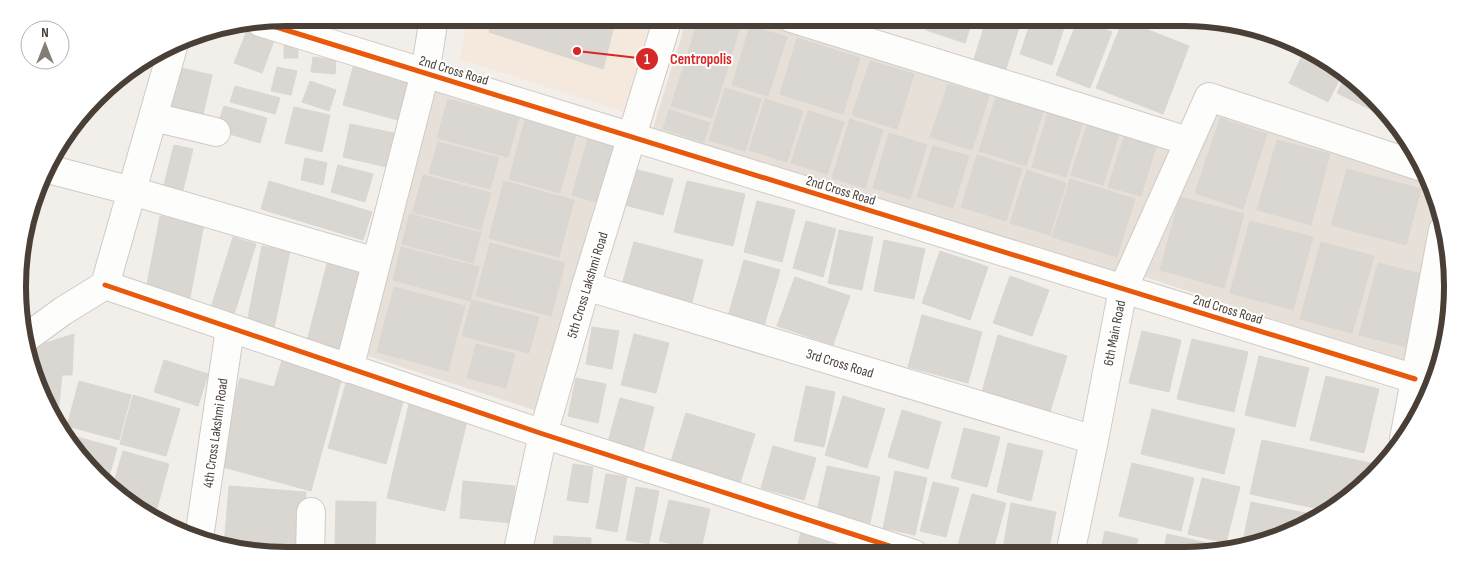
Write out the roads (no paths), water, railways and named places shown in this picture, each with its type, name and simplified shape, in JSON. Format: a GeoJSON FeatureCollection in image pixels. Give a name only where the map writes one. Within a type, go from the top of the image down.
{"type":"FeatureCollection","features":[{"type":"Feature","properties":{"kind":"street"},"geometry":{"type":"LineString","coordinates":[[349,369],[425,73],[433,26]]}},
{"type":"Feature","properties":{"kind":"street","name":"5th Cross Lakshmi Road"},"geometry":{"type":"LineString","coordinates":[[519,547],[543,434],[666,26]]}},
{"type":"Feature","properties":{"kind":"street"},"geometry":{"type":"LineString","coordinates":[[817,26],[1188,141]]}},
{"type":"Feature","properties":{"kind":"street","name":"2nd Cross Road"},"geometry":{"type":"LineString","coordinates":[[309,27],[425,73],[1415,379]]}},
{"type":"Feature","properties":{"kind":"street"},"geometry":{"type":"LineString","coordinates":[[31,335],[63,311],[105,285],[172,53]]}},
{"type":"Feature","properties":{"kind":"street","name":"6th Main Road"},"geometry":{"type":"LineString","coordinates":[[1071,547],[1123,289],[1209,97],[1413,164]]}},
{"type":"Feature","properties":{"kind":"street"},"geometry":{"type":"LineString","coordinates":[[153,118],[216,132]]}},
{"type":"Feature","properties":{"kind":"street"},"geometry":{"type":"LineString","coordinates":[[53,170],[132,191],[376,262]]}},
{"type":"Feature","properties":{"kind":"street"},"geometry":{"type":"LineString","coordinates":[[1408,419],[1440,244]]}},
{"type":"Feature","properties":{"kind":"street"},"geometry":{"type":"LineString","coordinates":[[105,285],[543,434],[892,547]]}},
{"type":"Feature","properties":{"kind":"street","name":"3rd Cross Road"},"geometry":{"type":"LineString","coordinates":[[586,286],[1094,440]]}},
{"type":"Feature","properties":{"kind":"street","name":"4th Cross Lakshmi Road"},"geometry":{"type":"LineString","coordinates":[[200,532],[230,329]]}},
{"type":"Feature","properties":{"kind":"street"},"geometry":{"type":"LineString","coordinates":[[310,547],[311,512]]}},
{"type":"Feature","properties":{"kind":"place","name":"Centropolis"},"geometry":{"type":"Point","coordinates":[577,51]}}]}
